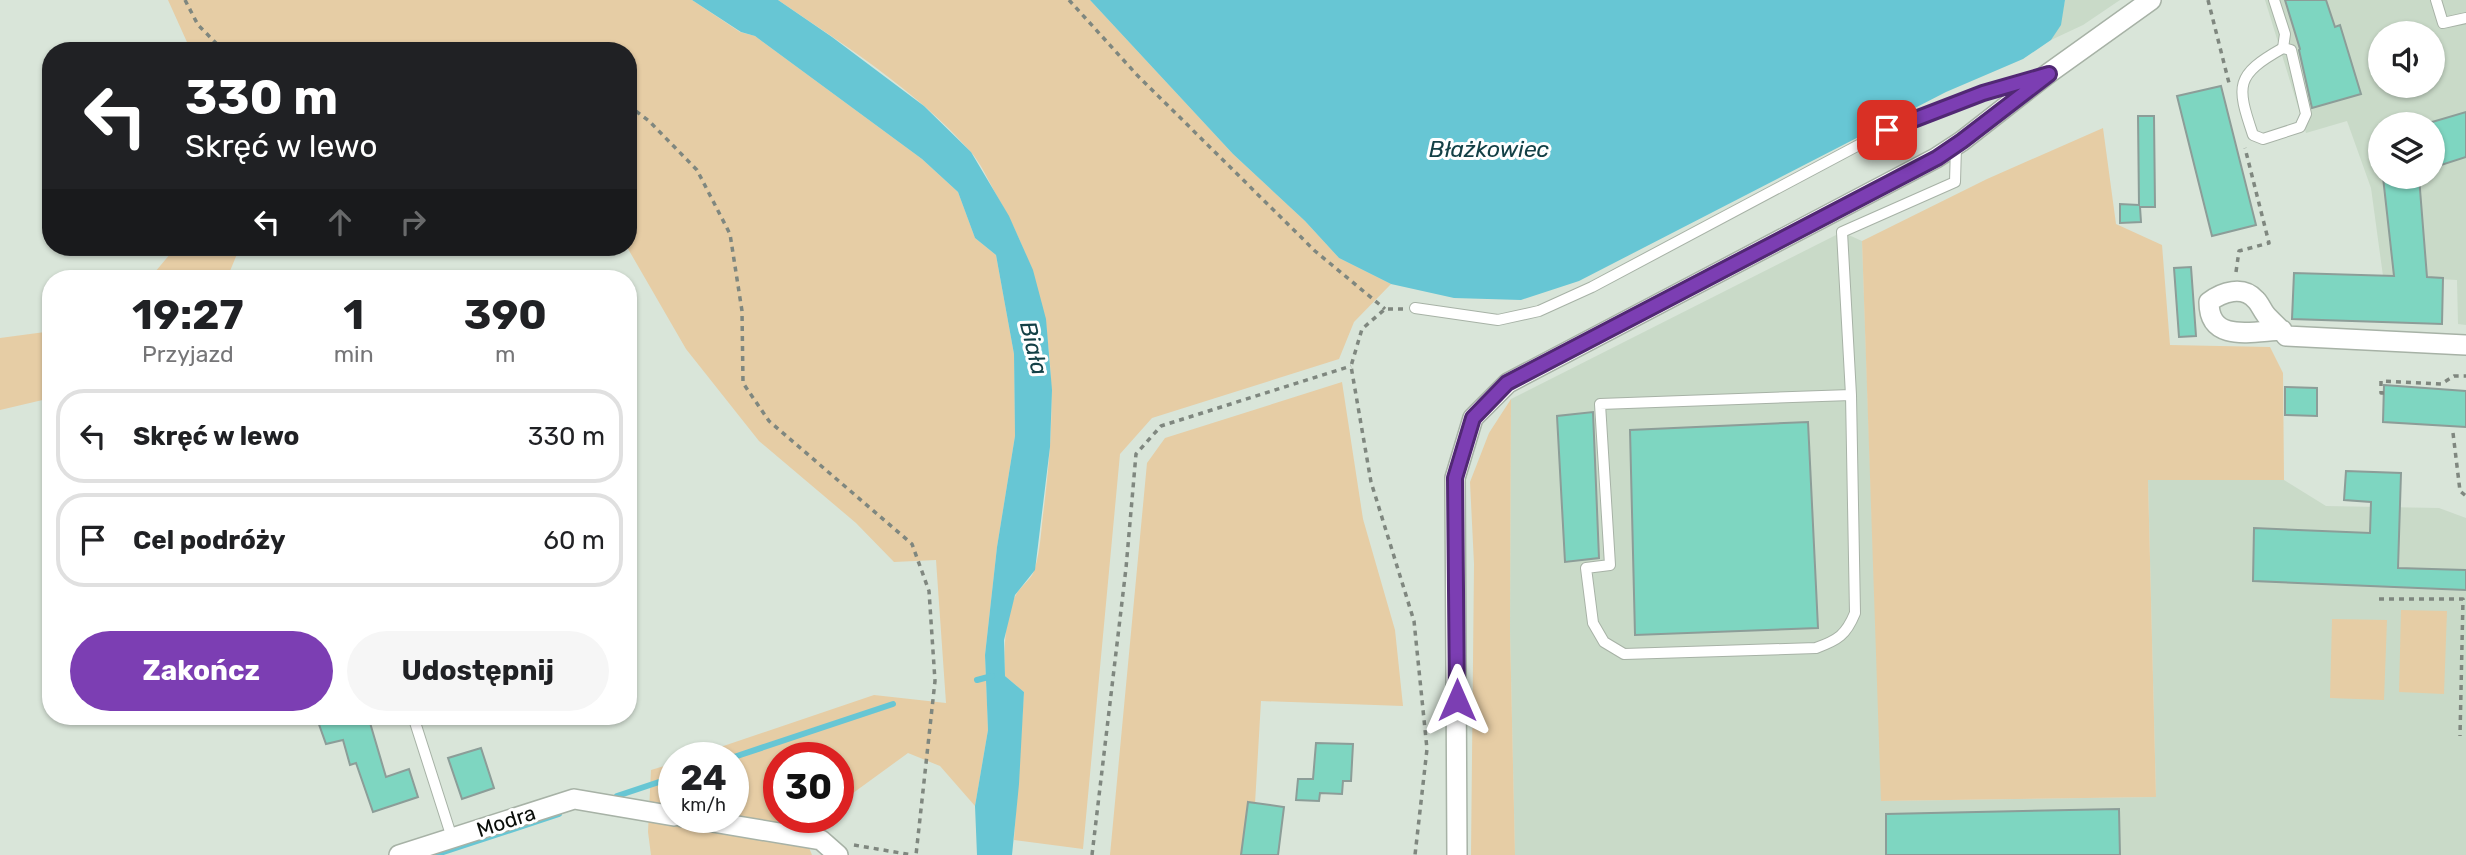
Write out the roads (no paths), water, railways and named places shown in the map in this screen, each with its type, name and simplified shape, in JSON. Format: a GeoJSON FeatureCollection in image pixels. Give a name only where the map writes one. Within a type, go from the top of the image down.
{"type":"FeatureCollection","features":[{"type":"Feature","properties":{"kind":"street"},"geometry":{"type":"LineString","coordinates":[[1457,855],[1455,478],[1473,418],[1507,383],[1937,158],[2151,0]]}},
{"type":"Feature","properties":{"kind":"street"},"geometry":{"type":"LineString","coordinates":[[2282,330],[2232,333],[2217,326],[2211,319],[2209,302],[2217,296],[2244,292],[2251,296],[2267,316],[2282,330],[2286,336],[2466,345]]}},
{"type":"Feature","properties":{"kind":"street","name":"Modra"},"geometry":{"type":"LineString","coordinates":[[399,855],[574,799],[658,813]]}},
{"type":"Feature","properties":{"kind":"street"},"geometry":{"type":"LineString","coordinates":[[749,828],[821,840],[838,855]]}},
{"type":"Feature","properties":{"kind":"lane"},"geometry":{"type":"LineString","coordinates":[[2274,0],[2285,34],[2283,48]]}},
{"type":"Feature","properties":{"kind":"lane"},"geometry":{"type":"LineString","coordinates":[[2436,0],[2443,23],[2466,18]]}},
{"type":"Feature","properties":{"kind":"lane"},"geometry":{"type":"LineString","coordinates":[[2283,48],[2291,50],[2306,114],[2300,127],[2263,139],[2253,135],[2243,107],[2241,88],[2258,62],[2283,48]]}},
{"type":"Feature","properties":{"kind":"lane"},"geometry":{"type":"LineString","coordinates":[[1415,308],[1499,320],[1539,311],[1592,287],[1887,130],[1983,93],[2049,74]]}},
{"type":"Feature","properties":{"kind":"lane"},"geometry":{"type":"LineString","coordinates":[[1851,395],[1600,404],[1610,565],[1586,568],[1593,622],[1604,642],[1624,654],[1816,649],[1835,641],[1848,629],[1855,613],[1851,395],[1842,232],[1955,182],[1956,145]]}},
{"type":"Feature","properties":{"kind":"lane"},"geometry":{"type":"LineString","coordinates":[[416,725],[452,838]]}},
{"type":"Feature","properties":{"kind":"water","name":"Biała"},"geometry":{"type":"Polygon","coordinates":[[[692,0],[778,0],[924,106],[971,152],[1009,216],[1033,270],[1046,319],[1052,390],[1050,447],[1035,570],[1015,595],[1004,640],[1005,676],[1024,692],[1012,855],[977,855],[975,806],[988,730],[985,655],[997,547],[1015,436],[1014,354],[996,255],[975,238],[958,192],[922,159],[755,36],[741,32],[692,0]]]}},
{"type":"Feature","properties":{"kind":"water","name":"Błażkowiec"},"geometry":{"type":"Polygon","coordinates":[[[1090,0],[2065,0],[2061,25],[2051,40],[2023,59],[1946,92],[1579,281],[1521,300],[1454,298],[1391,284],[1339,258],[1305,221],[1233,154],[1090,0]]]}},
{"type":"Feature","properties":{"kind":"waterway"},"geometry":{"type":"LineString","coordinates":[[977,680],[992,676]]}},
{"type":"Feature","properties":{"kind":"waterway"},"geometry":{"type":"LineString","coordinates":[[749,752],[893,704]]}},
{"type":"Feature","properties":{"kind":"waterway"},"geometry":{"type":"LineString","coordinates":[[617,796],[658,782]]}},
{"type":"Feature","properties":{"kind":"waterway"},"geometry":{"type":"LineString","coordinates":[[434,855],[559,814]]}}]}
